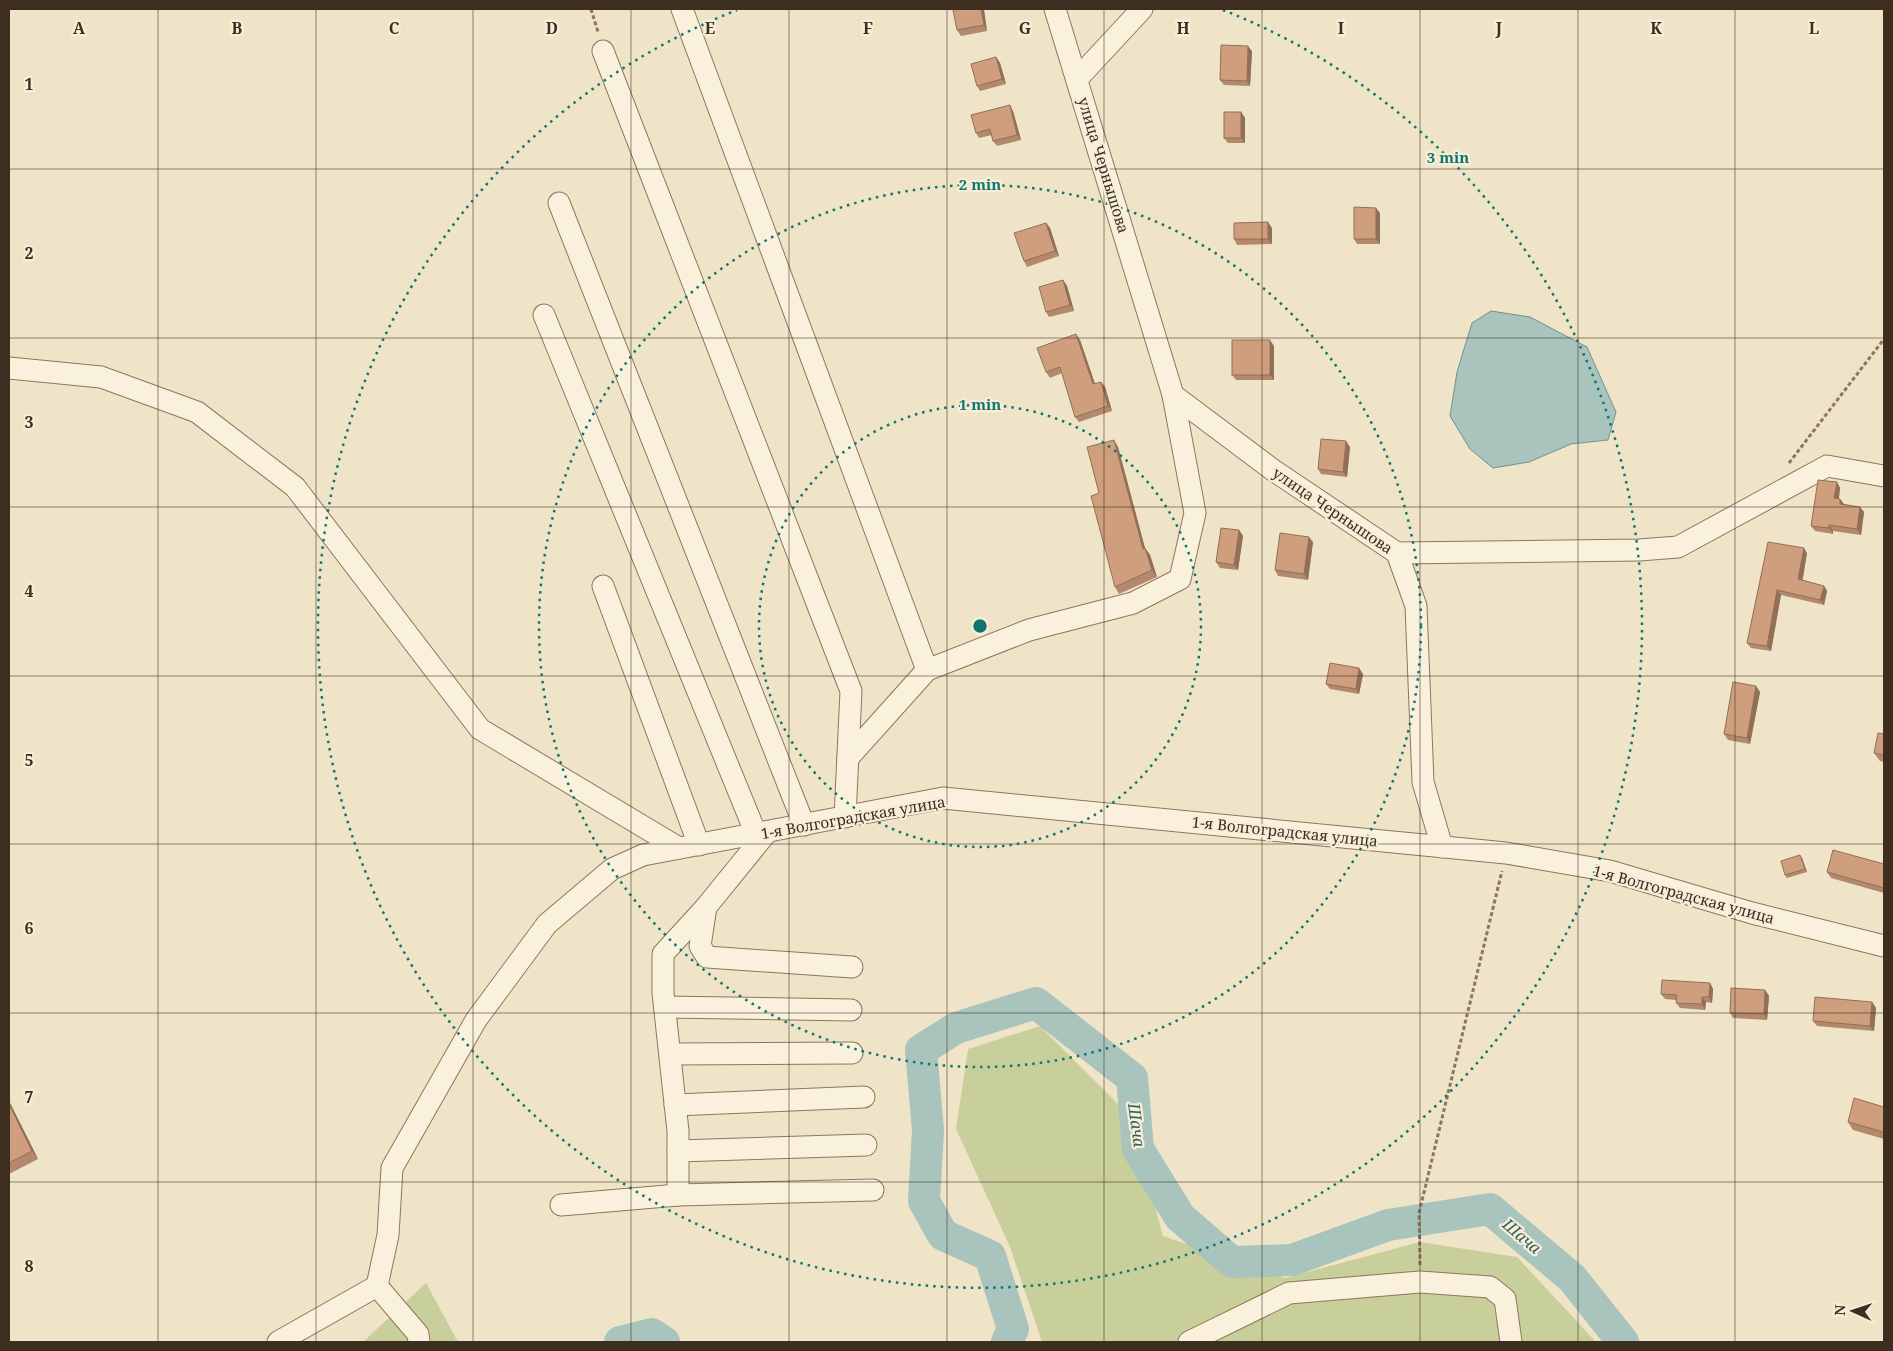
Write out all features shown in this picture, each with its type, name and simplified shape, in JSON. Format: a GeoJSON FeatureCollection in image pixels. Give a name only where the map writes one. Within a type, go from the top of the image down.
{"type":"FeatureCollection","features":[{"type":"Feature","properties":{"kind":"street"},"geometry":{"type":"LineString","coordinates":[[682,9],[926,670],[848,758]]}},
{"type":"Feature","properties":{"kind":"street","name":"улица Чернышова"},"geometry":{"type":"LineString","coordinates":[[926,670],[1029,630],[1133,603],[1180,579],[1195,513],[1173,395],[1078,79],[1055,9]]}},
{"type":"Feature","properties":{"kind":"street","name":"улица Чернышова"},"geometry":{"type":"LineString","coordinates":[[1078,79],[1142,9]]}},
{"type":"Feature","properties":{"kind":"street"},"geometry":{"type":"LineString","coordinates":[[603,51],[851,691],[845,817]]}},
{"type":"Feature","properties":{"kind":"street"},"geometry":{"type":"LineString","coordinates":[[558,203],[804,825]]}},
{"type":"Feature","properties":{"kind":"street"},"geometry":{"type":"LineString","coordinates":[[544,315],[762,833],[706,907],[663,954],[665,1007],[676,1105],[678,1194]]}},
{"type":"Feature","properties":{"kind":"street"},"geometry":{"type":"LineString","coordinates":[[9,368],[101,377],[197,412],[295,487],[480,729],[689,847]]}},
{"type":"Feature","properties":{"kind":"street","name":"улица Чернышова"},"geometry":{"type":"LineString","coordinates":[[1173,395],[1273,470],[1397,553],[1416,606],[1423,782],[1442,847]]}},
{"type":"Feature","properties":{"kind":"street"},"geometry":{"type":"LineString","coordinates":[[1397,553],[1639,550],[1678,547],[1826,466],[1884,476]]}},
{"type":"Feature","properties":{"kind":"street"},"geometry":{"type":"LineString","coordinates":[[603,586],[689,847]]}},
{"type":"Feature","properties":{"kind":"street","name":"1-я Волгоградская улица"},"geometry":{"type":"LineString","coordinates":[[377,1286],[388,1235],[392,1168],[476,1020],[547,924],[612,869],[643,855],[943,798],[1506,853],[1610,871],[1752,913],[1884,946]]}},
{"type":"Feature","properties":{"kind":"street"},"geometry":{"type":"LineString","coordinates":[[706,907],[700,946],[707,957],[852,967]]}},
{"type":"Feature","properties":{"kind":"street"},"geometry":{"type":"LineString","coordinates":[[665,1007],[851,1010]]}},
{"type":"Feature","properties":{"kind":"street"},"geometry":{"type":"LineString","coordinates":[[670,1054],[852,1053]]}},
{"type":"Feature","properties":{"kind":"street"},"geometry":{"type":"LineString","coordinates":[[676,1105],[864,1097]]}},
{"type":"Feature","properties":{"kind":"street"},"geometry":{"type":"LineString","coordinates":[[678,1151],[866,1145]]}},
{"type":"Feature","properties":{"kind":"street"},"geometry":{"type":"LineString","coordinates":[[561,1205],[678,1194],[873,1190]]}},
{"type":"Feature","properties":{"kind":"street"},"geometry":{"type":"LineString","coordinates":[[1189,1342],[1289,1293],[1420,1282],[1490,1287],[1505,1298],[1511,1342]]}},
{"type":"Feature","properties":{"kind":"street"},"geometry":{"type":"LineString","coordinates":[[278,1342],[377,1286],[418,1334],[420,1342]]}},
{"type":"Feature","properties":{"kind":"path"},"geometry":{"type":"LineString","coordinates":[[591,9],[603,51]]}},
{"type":"Feature","properties":{"kind":"path"},"geometry":{"type":"LineString","coordinates":[[1785,469],[1884,339]]}},
{"type":"Feature","properties":{"kind":"path"},"geometry":{"type":"LineString","coordinates":[[1420,1282],[1420,1213],[1506,853]]}},
{"type":"Feature","properties":{"kind":"green space"},"geometry":{"type":"Polygon","coordinates":[[[1040,1026],[1131,1117],[1163,1236],[1285,1278],[1420,1242],[1517,1257],[1596,1342],[1042,1342],[1010,1247],[956,1129],[968,1049],[1040,1026]]]}},
{"type":"Feature","properties":{"kind":"green space"},"geometry":{"type":"Polygon","coordinates":[[[426,1283],[458,1342],[363,1342],[426,1283]]]}},
{"type":"Feature","properties":{"kind":"water"},"geometry":{"type":"Polygon","coordinates":[[[1491,311],[1530,317],[1587,347],[1616,412],[1608,440],[1571,444],[1529,462],[1493,468],[1470,449],[1450,416],[1457,372],[1472,323],[1491,311]]]}},
{"type":"Feature","properties":{"kind":"building"},"geometry":{"type":"Polygon","coordinates":[[[981,9],[984,25],[957,30],[953,10],[981,9]]]}},
{"type":"Feature","properties":{"kind":"building"},"geometry":{"type":"Polygon","coordinates":[[[1221,45],[1248,46],[1247,81],[1220,80],[1221,45]]]}},
{"type":"Feature","properties":{"kind":"building"},"geometry":{"type":"Polygon","coordinates":[[[996,57],[1002,79],[977,86],[971,64],[996,57]]]}},
{"type":"Feature","properties":{"kind":"building"},"geometry":{"type":"Polygon","coordinates":[[[1010,105],[1017,135],[993,141],[990,129],[976,133],[971,115],[1010,105]]]}},
{"type":"Feature","properties":{"kind":"building"},"geometry":{"type":"Polygon","coordinates":[[[1224,112],[1241,112],[1241,138],[1224,138],[1224,112]]]}},
{"type":"Feature","properties":{"kind":"building"},"geometry":{"type":"Polygon","coordinates":[[[1354,207],[1376,208],[1376,239],[1354,239],[1354,207]]]}},
{"type":"Feature","properties":{"kind":"building"},"geometry":{"type":"Polygon","coordinates":[[[1268,222],[1268,239],[1234,239],[1234,223],[1268,222]]]}},
{"type":"Feature","properties":{"kind":"building"},"geometry":{"type":"Polygon","coordinates":[[[1046,223],[1055,251],[1024,261],[1014,233],[1046,223]]]}},
{"type":"Feature","properties":{"kind":"building"},"geometry":{"type":"Polygon","coordinates":[[[1063,280],[1070,305],[1046,312],[1039,287],[1063,280]]]}},
{"type":"Feature","properties":{"kind":"building"},"geometry":{"type":"Polygon","coordinates":[[[1076,334],[1093,384],[1101,382],[1108,406],[1075,417],[1060,367],[1046,372],[1037,348],[1076,334]]]}},
{"type":"Feature","properties":{"kind":"building"},"geometry":{"type":"Polygon","coordinates":[[[1232,340],[1270,340],[1270,375],[1232,375],[1232,340]]]}},
{"type":"Feature","properties":{"kind":"building"},"geometry":{"type":"Polygon","coordinates":[[[1321,439],[1346,441],[1343,472],[1318,469],[1321,439]]]}},
{"type":"Feature","properties":{"kind":"building"},"geometry":{"type":"Polygon","coordinates":[[[1114,440],[1143,549],[1145,548],[1152,570],[1115,587],[1091,496],[1099,493],[1087,447],[1114,440]]]}},
{"type":"Feature","properties":{"kind":"building"},"geometry":{"type":"Polygon","coordinates":[[[1818,480],[1837,482],[1834,498],[1840,499],[1840,504],[1860,507],[1857,529],[1829,525],[1829,528],[1811,526],[1818,480]]]}},
{"type":"Feature","properties":{"kind":"building"},"geometry":{"type":"Polygon","coordinates":[[[1221,528],[1239,530],[1234,565],[1216,562],[1221,528]]]}},
{"type":"Feature","properties":{"kind":"building"},"geometry":{"type":"Polygon","coordinates":[[[1280,533],[1309,537],[1304,574],[1275,570],[1280,533]]]}},
{"type":"Feature","properties":{"kind":"building"},"geometry":{"type":"Polygon","coordinates":[[[1768,542],[1804,548],[1798,579],[1824,586],[1820,600],[1777,590],[1767,646],[1747,643],[1768,542]]]}},
{"type":"Feature","properties":{"kind":"building"},"geometry":{"type":"Polygon","coordinates":[[[1330,663],[1359,668],[1356,689],[1326,684],[1330,663]]]}},
{"type":"Feature","properties":{"kind":"building"},"geometry":{"type":"Polygon","coordinates":[[[1733,682],[1756,686],[1747,738],[1724,734],[1733,682]]]}},
{"type":"Feature","properties":{"kind":"building"},"geometry":{"type":"Polygon","coordinates":[[[1878,733],[1884,734],[1884,755],[1874,753],[1878,733]]]}},
{"type":"Feature","properties":{"kind":"building"},"geometry":{"type":"Polygon","coordinates":[[[1833,850],[1884,864],[1884,888],[1827,872],[1833,850]]]}},
{"type":"Feature","properties":{"kind":"building"},"geometry":{"type":"Polygon","coordinates":[[[1800,855],[1805,869],[1785,875],[1781,861],[1800,855]]]}},
{"type":"Feature","properties":{"kind":"building"},"geometry":{"type":"Polygon","coordinates":[[[1662,980],[1710,983],[1709,997],[1702,997],[1702,1004],[1676,1003],[1677,995],[1661,994],[1662,980]]]}},
{"type":"Feature","properties":{"kind":"building"},"geometry":{"type":"Polygon","coordinates":[[[1731,988],[1765,990],[1764,1014],[1730,1013],[1731,988]]]}},
{"type":"Feature","properties":{"kind":"building"},"geometry":{"type":"Polygon","coordinates":[[[1815,997],[1872,1002],[1870,1026],[1813,1021],[1815,997]]]}},
{"type":"Feature","properties":{"kind":"building"},"geometry":{"type":"Polygon","coordinates":[[[1854,1098],[1884,1107],[1884,1132],[1848,1122],[1854,1098]]]}},
{"type":"Feature","properties":{"kind":"building"},"geometry":{"type":"Polygon","coordinates":[[[9,1104],[32,1151],[9,1163],[9,1104]]]}},
{"type":"Feature","properties":{"kind":"waterway","name":"Шача"},"geometry":{"type":"LineString","coordinates":[[1007,1342],[1013,1329],[990,1256],[943,1235],[924,1201],[928,1130],[921,1050],[956,1028],[1036,1003],[1132,1078],[1138,1149],[1180,1217],[1232,1262],[1292,1260],[1388,1225],[1490,1209],[1572,1278],[1623,1342]]}},
{"type":"Feature","properties":{"kind":"waterway","name":"Шача"},"geometry":{"type":"LineString","coordinates":[[620,1342],[652,1334],[664,1342]]}}]}
